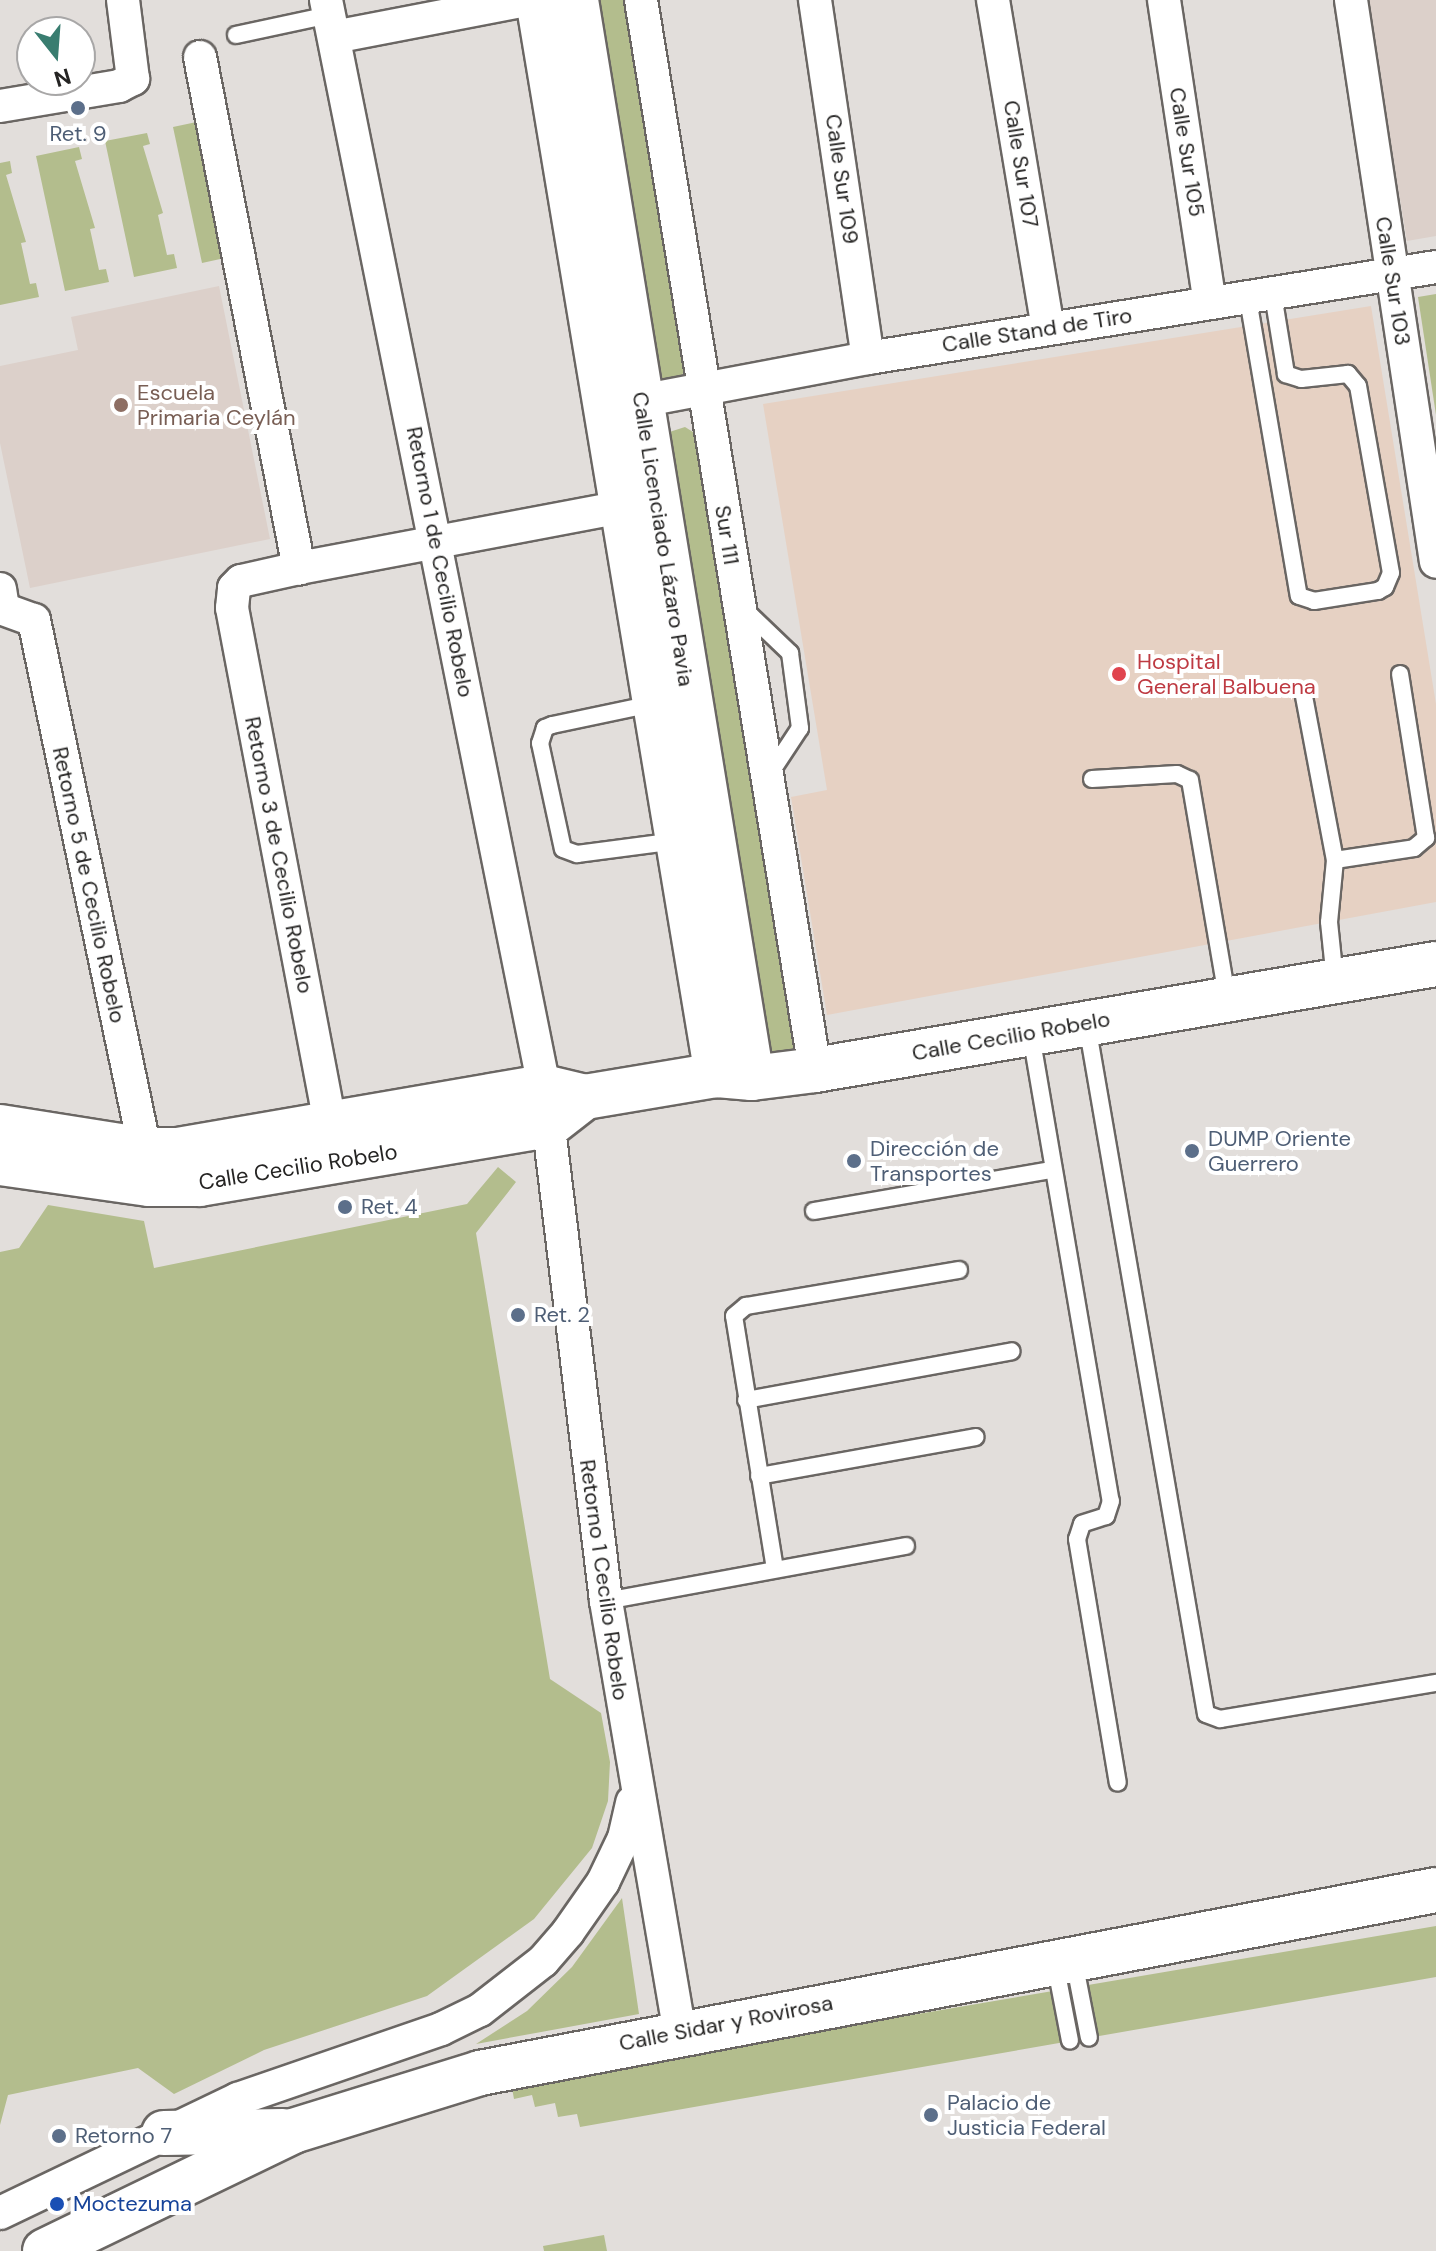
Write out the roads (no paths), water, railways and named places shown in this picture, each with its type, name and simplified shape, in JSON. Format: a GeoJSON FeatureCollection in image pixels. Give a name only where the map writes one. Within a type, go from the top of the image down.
{"type":"FeatureCollection","features":[{"type":"Feature","properties":{"kind":"street"},"geometry":{"type":"LineString","coordinates":[[0,106],[119,86],[133,79],[123,0]]}},
{"type":"Feature","properties":{"kind":"street"},"geometry":{"type":"LineString","coordinates":[[330,17],[527,0]]}},
{"type":"Feature","properties":{"kind":"street","name":"Calle Licenciado Lázaro Pavia"},"geometry":{"type":"LineString","coordinates":[[538,0],[639,504],[734,1076]]}},
{"type":"Feature","properties":{"kind":"street","name":"Calle Licenciado Lázaro Pavia"},"geometry":{"type":"LineString","coordinates":[[576,0],[640,401],[639,504],[657,703],[680,841],[734,1076]]}},
{"type":"Feature","properties":{"kind":"street","name":"Sur 111"},"geometry":{"type":"LineString","coordinates":[[641,0],[815,1070]]}},
{"type":"Feature","properties":{"kind":"street","name":"Calle Sur 109"},"geometry":{"type":"LineString","coordinates":[[815,0],[868,358]]}},
{"type":"Feature","properties":{"kind":"street","name":"Calle Sur 107"},"geometry":{"type":"LineString","coordinates":[[993,0],[1048,328]]}},
{"type":"Feature","properties":{"kind":"street","name":"Calle Sur 105"},"geometry":{"type":"LineString","coordinates":[[1164,0],[1210,303]]}},
{"type":"Feature","properties":{"kind":"street","name":"Calle Sur 103"},"geometry":{"type":"LineString","coordinates":[[1351,0],[1436,562]]}},
{"type":"Feature","properties":{"kind":"street","name":"Retorno 1 de Cecilio Robelo"},"geometry":{"type":"LineString","coordinates":[[330,17],[436,541],[559,1103]]}},
{"type":"Feature","properties":{"kind":"street"},"geometry":{"type":"LineString","coordinates":[[200,57],[299,568],[639,504]]}},
{"type":"Feature","properties":{"kind":"street","name":"Calle Stand de Tiro"},"geometry":{"type":"LineString","coordinates":[[640,401],[868,358],[1436,267]]}},
{"type":"Feature","properties":{"kind":"street","name":"Retorno 3 de Cecilio Robelo"},"geometry":{"type":"LineString","coordinates":[[299,568],[241,581],[234,588],[232,608],[330,1123]]}},
{"type":"Feature","properties":{"kind":"street"},"geometry":{"type":"LineString","coordinates":[[0,589],[3,609],[34,620]]}},
{"type":"Feature","properties":{"kind":"street"},"geometry":{"type":"LineString","coordinates":[[0,626],[34,620]]}},
{"type":"Feature","properties":{"kind":"street","name":"Retorno 5 de Cecilio Robelo"},"geometry":{"type":"LineString","coordinates":[[34,620],[145,1150]]}},
{"type":"Feature","properties":{"kind":"street","name":"Calle Cecilio Robelo"},"geometry":{"type":"LineString","coordinates":[[0,1163],[149,1184],[237,1160],[559,1103],[734,1076],[815,1070],[1436,964]]}},
{"type":"Feature","properties":{"kind":"street","name":"Calle Cecilio Robelo"},"geometry":{"type":"LineString","coordinates":[[0,1127],[145,1150],[237,1160],[330,1123],[559,1103]]}},
{"type":"Feature","properties":{"kind":"street","name":"Retorno 1 Cecilio Robelo"},"geometry":{"type":"LineString","coordinates":[[559,1103],[606,1601],[634,1783],[680,2032]]}},
{"type":"Feature","properties":{"kind":"street"},"geometry":{"type":"LineString","coordinates":[[0,2213],[238,2099],[441,2029],[480,2010],[543,1961],[603,1882],[624,1838],[634,1783]]}},
{"type":"Feature","properties":{"kind":"street","name":"Calle Sidar y Rovirosa"},"geometry":{"type":"LineString","coordinates":[[45,2251],[293,2131],[480,2073],[680,2032],[1436,1890]]}},
{"type":"Feature","properties":{"kind":"street"},"geometry":{"type":"LineString","coordinates":[[164,2133],[293,2131]]}},
{"type":"Feature","properties":{"kind":"lane"},"geometry":{"type":"LineString","coordinates":[[236,35],[330,17]]}},
{"type":"Feature","properties":{"kind":"lane"},"geometry":{"type":"LineString","coordinates":[[1260,297],[1286,374],[1301,379],[1348,374],[1358,386],[1391,573],[1385,587],[1378,591],[1314,601],[1299,596],[1260,297]]}},
{"type":"Feature","properties":{"kind":"lane"},"geometry":{"type":"LineString","coordinates":[[738,604],[790,653],[800,728],[766,779]]}},
{"type":"Feature","properties":{"kind":"lane"},"geometry":{"type":"LineString","coordinates":[[1335,860],[1414,848],[1426,838],[1400,674]]}},
{"type":"Feature","properties":{"kind":"lane"},"geometry":{"type":"LineString","coordinates":[[1303,691],[1335,860],[1329,922],[1335,982]]}},
{"type":"Feature","properties":{"kind":"lane"},"geometry":{"type":"LineString","coordinates":[[657,703],[552,725],[545,728],[540,743],[563,849],[577,854],[680,841]]}},
{"type":"Feature","properties":{"kind":"lane"},"geometry":{"type":"LineString","coordinates":[[1092,779],[1177,774],[1190,780],[1228,998]]}},
{"type":"Feature","properties":{"kind":"lane"},"geometry":{"type":"LineString","coordinates":[[1087,1023],[1206,1714],[1220,1719],[1436,1683]]}},
{"type":"Feature","properties":{"kind":"lane"},"geometry":{"type":"LineString","coordinates":[[1031,1034],[1111,1501],[1106,1516],[1082,1524],[1077,1539],[1118,1783]]}},
{"type":"Feature","properties":{"kind":"lane"},"geometry":{"type":"LineString","coordinates":[[814,1211],[1052,1170]]}},
{"type":"Feature","properties":{"kind":"lane"},"geometry":{"type":"LineString","coordinates":[[775,1569],[733,1324],[738,1309],[959,1270]]}},
{"type":"Feature","properties":{"kind":"lane"},"geometry":{"type":"LineString","coordinates":[[746,1400],[1012,1351]]}},
{"type":"Feature","properties":{"kind":"lane"},"geometry":{"type":"LineString","coordinates":[[759,1476],[976,1437]]}},
{"type":"Feature","properties":{"kind":"lane"},"geometry":{"type":"LineString","coordinates":[[606,1601],[906,1546]]}},
{"type":"Feature","properties":{"kind":"lane"},"geometry":{"type":"LineString","coordinates":[[1064,1960],[1089,2038]]}},
{"type":"Feature","properties":{"kind":"lane"},"geometry":{"type":"LineString","coordinates":[[1064,1960],[1070,2041]]}},
{"type":"Feature","properties":{"kind":"place","name":"Ret. 9"},"geometry":{"type":"Point","coordinates":[78,108]}},
{"type":"Feature","properties":{"kind":"place","name":"Escuela Primaria Ceylán"},"geometry":{"type":"Point","coordinates":[121,405]}},
{"type":"Feature","properties":{"kind":"place","name":"Hospital General Balbuena"},"geometry":{"type":"Point","coordinates":[1119,674]}},
{"type":"Feature","properties":{"kind":"place","name":"DUMP Oriente Guerrero"},"geometry":{"type":"Point","coordinates":[1192,1151]}},
{"type":"Feature","properties":{"kind":"place","name":"Dirección de Transportes"},"geometry":{"type":"Point","coordinates":[854,1161]}},
{"type":"Feature","properties":{"kind":"place","name":"Ret. 4"},"geometry":{"type":"Point","coordinates":[345,1207]}},
{"type":"Feature","properties":{"kind":"place","name":"Ret. 2"},"geometry":{"type":"Point","coordinates":[518,1315]}},
{"type":"Feature","properties":{"kind":"place","name":"Palacio de Justicia Federal"},"geometry":{"type":"Point","coordinates":[931,2115]}},
{"type":"Feature","properties":{"kind":"place","name":"Retorno 7"},"geometry":{"type":"Point","coordinates":[59,2136]}},
{"type":"Feature","properties":{"kind":"place","name":"Moctezuma"},"geometry":{"type":"Point","coordinates":[57,2204]}}]}
